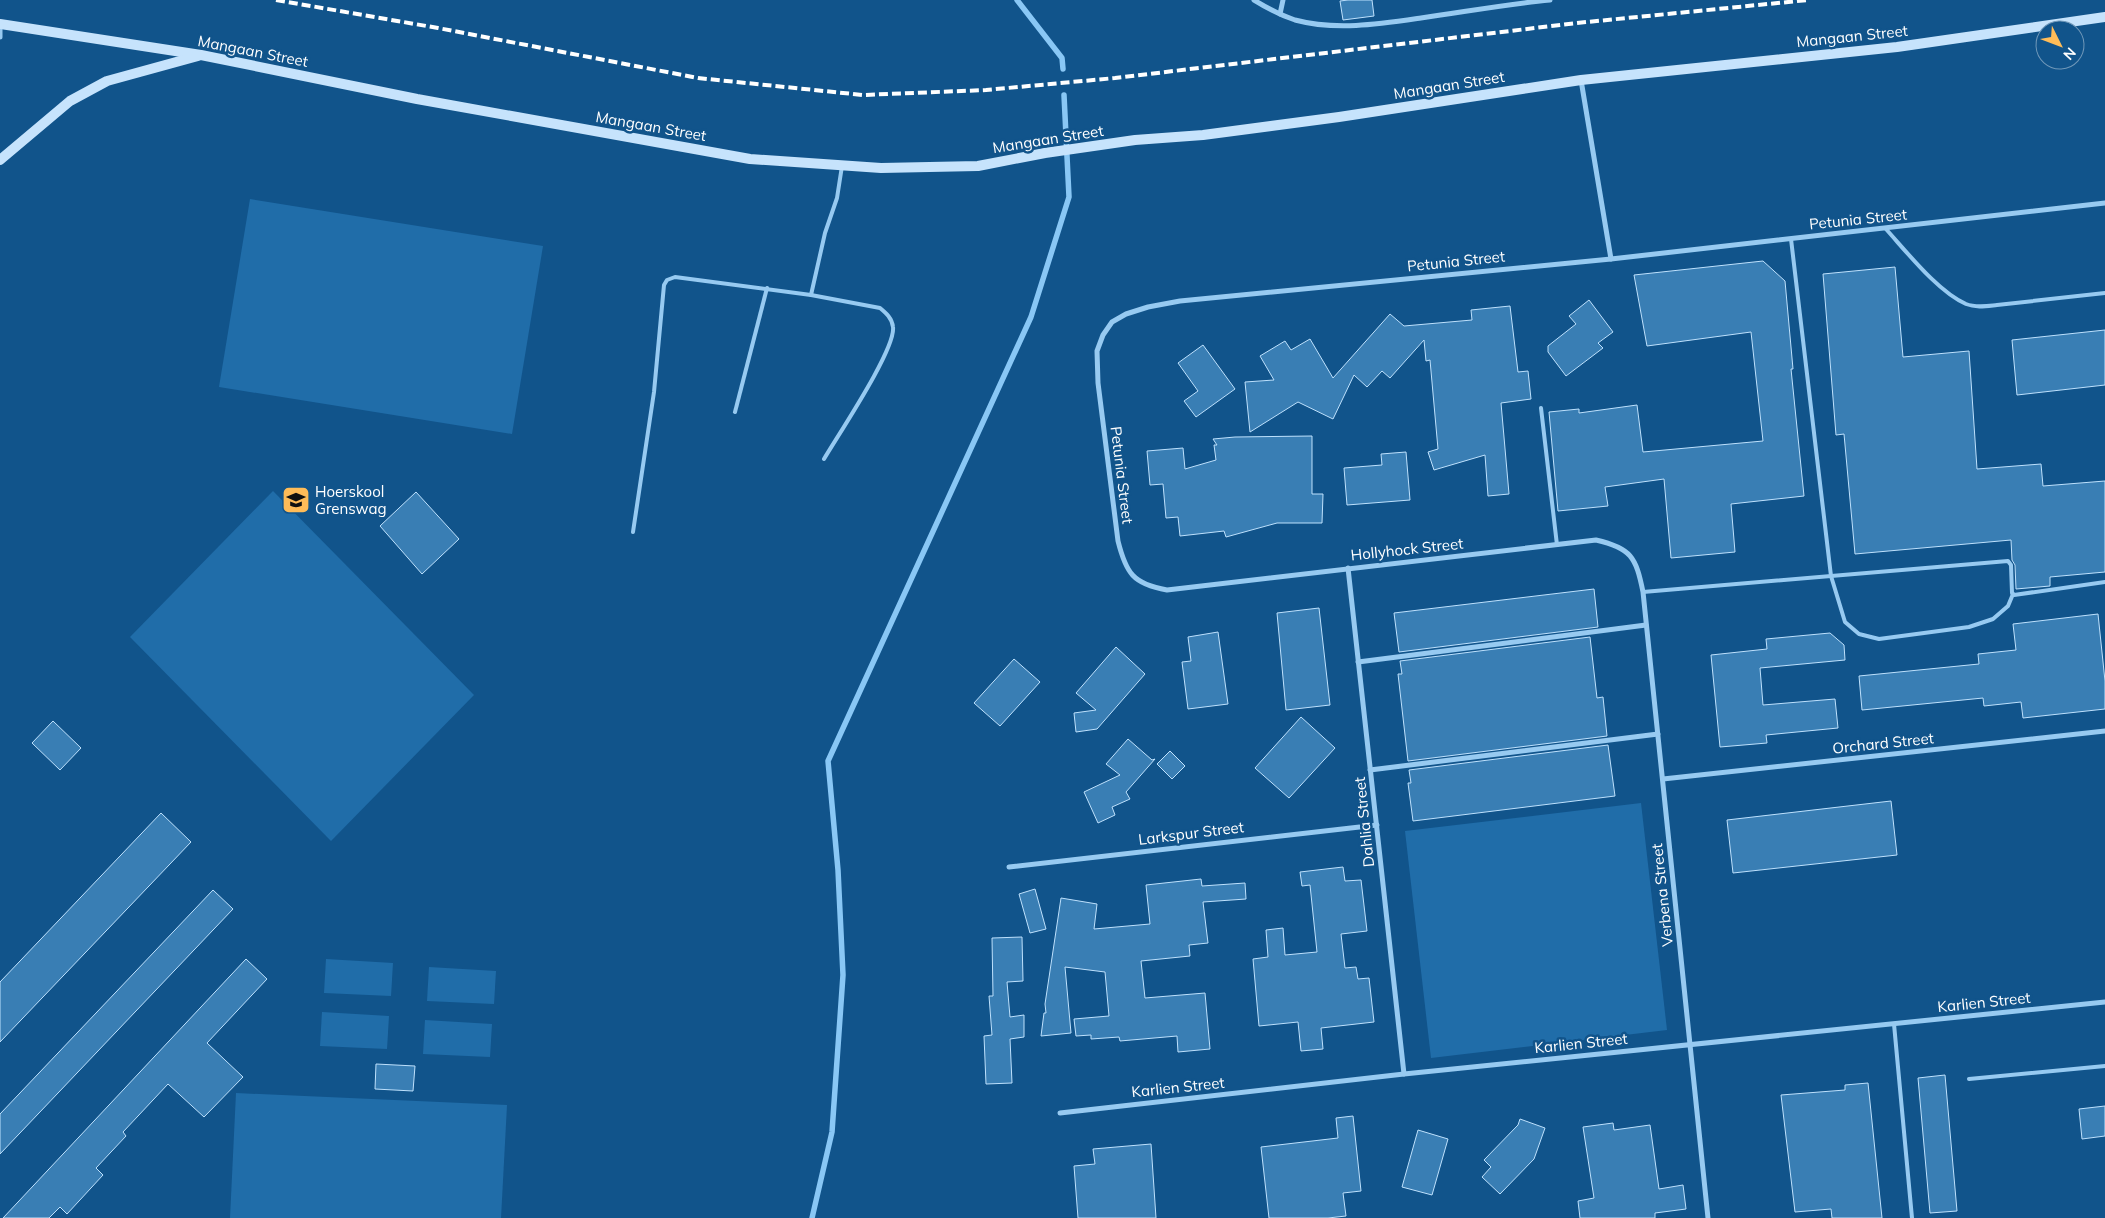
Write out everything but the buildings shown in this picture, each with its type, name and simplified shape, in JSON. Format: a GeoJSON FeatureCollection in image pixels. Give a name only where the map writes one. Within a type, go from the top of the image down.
{"type":"FeatureCollection","features":[{"type":"Feature","properties":{"kind":"street"},"geometry":{"type":"LineString","coordinates":[[1254,0],[1280,14],[1313,24],[1340,25],[1377,24],[1550,0]]}},
{"type":"Feature","properties":{"kind":"street"},"geometry":{"type":"LineString","coordinates":[[1280,14],[1283,0]]}},
{"type":"Feature","properties":{"kind":"street","name":"Mangaan Street"},"geometry":{"type":"LineString","coordinates":[[0,24],[201,55],[417,99],[750,159],[881,168],[978,166],[1045,153],[1135,140],[1203,135],[1339,117],[1581,80],[1897,47],[2105,17]]}},
{"type":"Feature","properties":{"kind":"street"},"geometry":{"type":"LineString","coordinates":[[0,24],[0,36]]}},
{"type":"Feature","properties":{"kind":"street"},"geometry":{"type":"LineString","coordinates":[[0,160],[70,101],[107,81],[201,55]]}},
{"type":"Feature","properties":{"kind":"street"},"geometry":{"type":"LineString","coordinates":[[1581,80],[1611,259]]}},
{"type":"Feature","properties":{"kind":"street","name":"Petunia Street"},"geometry":{"type":"LineString","coordinates":[[1167,590],[1149,587],[1137,581],[1128,571],[1118,541],[1098,383],[1097,351],[1103,335],[1112,322],[1126,314],[1148,307],[1180,301],[1611,259],[2105,204]]}},
{"type":"Feature","properties":{"kind":"street","name":"Hollyhock Street"},"geometry":{"type":"LineString","coordinates":[[1167,590],[1596,540],[1617,545],[1628,553],[1638,569]]}},
{"type":"Feature","properties":{"kind":"street","name":"Dahlia Street"},"geometry":{"type":"LineString","coordinates":[[1348,568],[1404,1074]]}},
{"type":"Feature","properties":{"kind":"street","name":"Verbena Street"},"geometry":{"type":"LineString","coordinates":[[1638,569],[1643,592],[1708,1218]]}},
{"type":"Feature","properties":{"kind":"street"},"geometry":{"type":"LineString","coordinates":[[1358,662],[1646,625]]}},
{"type":"Feature","properties":{"kind":"street","name":"Orchard Street"},"geometry":{"type":"LineString","coordinates":[[1663,779],[2105,731]]}},
{"type":"Feature","properties":{"kind":"street"},"geometry":{"type":"LineString","coordinates":[[1370,770],[1658,734]]}},
{"type":"Feature","properties":{"kind":"street","name":"Larkspur Street"},"geometry":{"type":"LineString","coordinates":[[1009,867],[1377,825]]}},
{"type":"Feature","properties":{"kind":"street","name":"Karlien Street"},"geometry":{"type":"LineString","coordinates":[[1060,1113],[1404,1074],[2105,1002]]}},
{"type":"Feature","properties":{"kind":"lane"},"geometry":{"type":"LineString","coordinates":[[811,294],[825,234],[837,198],[842,166]]}},
{"type":"Feature","properties":{"kind":"lane"},"geometry":{"type":"LineString","coordinates":[[1884,228],[1944,289],[1968,305],[1979,307],[2105,293]]}},
{"type":"Feature","properties":{"kind":"lane"},"geometry":{"type":"LineString","coordinates":[[1643,592],[1830,576],[2008,561],[2013,594],[2008,606],[1993,619],[1970,627],[1879,639],[1860,634],[1845,622],[1830,576],[1790,239]]}},
{"type":"Feature","properties":{"kind":"lane"},"geometry":{"type":"LineString","coordinates":[[633,532],[654,392],[662,301],[667,280],[675,277],[811,294],[880,308],[888,315],[893,327],[890,343],[877,372],[824,459]]}},
{"type":"Feature","properties":{"kind":"lane"},"geometry":{"type":"LineString","coordinates":[[735,412],[767,288]]}},
{"type":"Feature","properties":{"kind":"lane"},"geometry":{"type":"LineString","coordinates":[[1541,408],[1557,544]]}},
{"type":"Feature","properties":{"kind":"lane"},"geometry":{"type":"LineString","coordinates":[[2013,594],[2105,582]]}},
{"type":"Feature","properties":{"kind":"lane"},"geometry":{"type":"LineString","coordinates":[[1894,1024],[1912,1218]]}},
{"type":"Feature","properties":{"kind":"lane"},"geometry":{"type":"LineString","coordinates":[[1969,1080],[2105,1066]]}},
{"type":"Feature","properties":{"kind":"shaded area"},"geometry":{"type":"Polygon","coordinates":[[[250,199],[543,246],[512,434],[219,387],[250,199]]]}},
{"type":"Feature","properties":{"kind":"shaded area"},"geometry":{"type":"Polygon","coordinates":[[[273,491],[474,695],[331,841],[130,637],[273,491]]]}},
{"type":"Feature","properties":{"kind":"shaded area"},"geometry":{"type":"Polygon","coordinates":[[[1641,803],[1667,1030],[1431,1058],[1405,831],[1641,803]]]}},
{"type":"Feature","properties":{"kind":"shaded area"},"geometry":{"type":"Polygon","coordinates":[[[326,959],[393,963],[391,996],[324,993],[326,959]]]}},
{"type":"Feature","properties":{"kind":"shaded area"},"geometry":{"type":"Polygon","coordinates":[[[429,967],[496,971],[494,1004],[427,1001],[429,967]]]}},
{"type":"Feature","properties":{"kind":"shaded area"},"geometry":{"type":"Polygon","coordinates":[[[322,1012],[389,1016],[387,1049],[320,1046],[322,1012]]]}},
{"type":"Feature","properties":{"kind":"shaded area"},"geometry":{"type":"Polygon","coordinates":[[[425,1020],[492,1024],[490,1057],[423,1054],[425,1020]]]}},
{"type":"Feature","properties":{"kind":"shaded area"},"geometry":{"type":"Polygon","coordinates":[[[236,1093],[507,1105],[501,1218],[230,1218],[236,1093]]]}},
{"type":"Feature","properties":{"kind":"waterway"},"geometry":{"type":"LineString","coordinates":[[1017,0],[1062,58],[1063,69]]}},
{"type":"Feature","properties":{"kind":"waterway"},"geometry":{"type":"LineString","coordinates":[[812,1218],[832,1132],[843,975],[838,870],[828,761],[1031,317],[1069,197],[1064,95]]}},
{"type":"Feature","properties":{"kind":"railway"},"geometry":{"type":"LineString","coordinates":[[276,0],[438,28],[698,78],[863,95],[986,90],[1115,78],[1577,23],[1808,0]]}},
{"type":"Feature","properties":{"kind":"place","name":"Hoerskool Grenswag"},"geometry":{"type":"Point","coordinates":[296,500]}}]}
